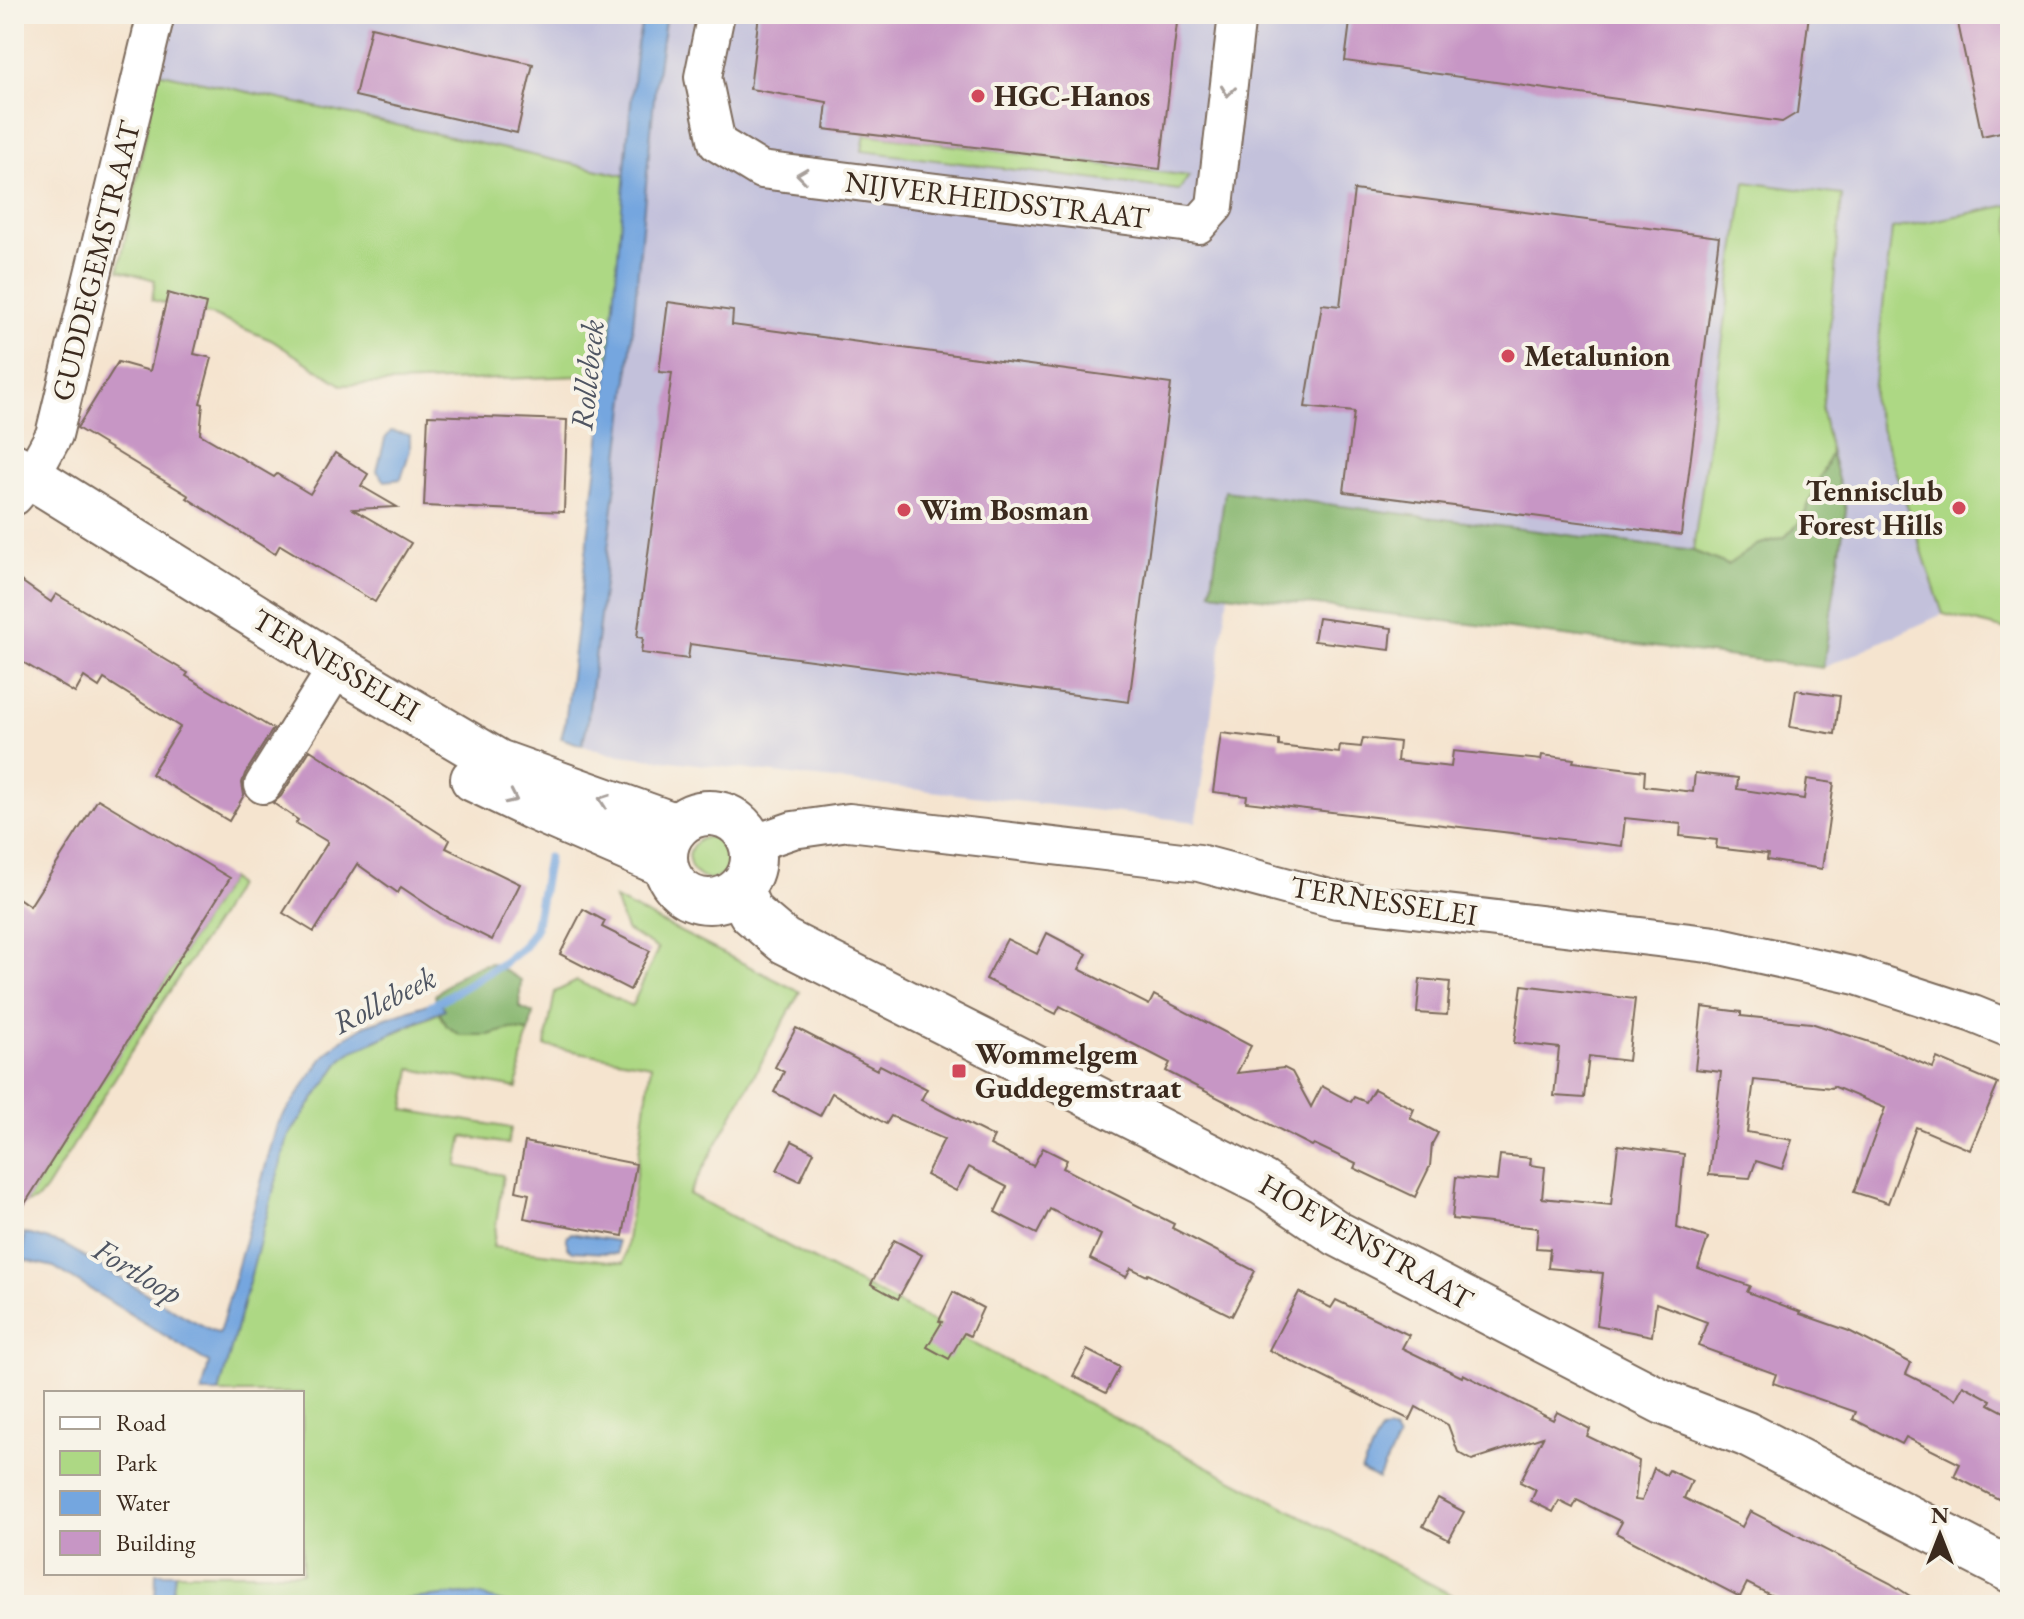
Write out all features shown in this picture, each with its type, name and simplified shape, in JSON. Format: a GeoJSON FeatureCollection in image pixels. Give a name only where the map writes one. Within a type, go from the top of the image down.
{"type":"FeatureCollection","features":[{"type":"Feature","properties":{"kind":"street","name":"GUDDEGEMSTRAAT"},"geometry":{"type":"LineString","coordinates":[[18,484],[54,435],[156,14]]}},
{"type":"Feature","properties":{"kind":"street","name":"NIJVERHEIDSSTRAAT"},"geometry":{"type":"LineString","coordinates":[[716,14],[703,77],[717,143],[761,170],[1198,225],[1215,206],[1237,14]]}},
{"type":"Feature","properties":{"kind":"street","name":"TERNESSELEI"},"geometry":{"type":"LineString","coordinates":[[18,484],[330,677],[484,786],[671,846],[670,877],[678,889],[689,897],[715,901],[740,890]]}},
{"type":"Feature","properties":{"kind":"street"},"geometry":{"type":"LineString","coordinates":[[263,785],[330,677]]}},
{"type":"Feature","properties":{"kind":"street"},"geometry":{"type":"LineString","coordinates":[[671,846],[690,818],[704,813],[720,814],[734,820],[745,830],[752,844],[754,861],[740,890]]}},
{"type":"Feature","properties":{"kind":"street","name":"TERNESSELEI"},"geometry":{"type":"LineString","coordinates":[[752,844],[793,830],[849,822],[1199,863],[1337,900],[1731,948],[1856,976],[2010,1029]]}},
{"type":"Feature","properties":{"kind":"street","name":"HOEVENSTRAAT"},"geometry":{"type":"LineString","coordinates":[[740,890],[751,913],[784,941],[1263,1183],[1338,1234],[1663,1402],[1746,1434],[2010,1570]]}},
{"type":"Feature","properties":{"kind":"shaded area"},"geometry":{"type":"Polygon","coordinates":[[[173,14],[2010,14],[2010,205],[1892,229],[1872,401],[1943,614],[1823,668],[1228,595],[1196,822],[611,754],[561,738],[581,604],[608,375],[626,177],[158,72],[173,14]]]}},
{"type":"Feature","properties":{"kind":"green space"},"geometry":{"type":"Polygon","coordinates":[[[158,72],[626,176],[608,375],[342,385],[271,340],[214,316],[152,300],[155,280],[119,270],[158,72]]]}},
{"type":"Feature","properties":{"kind":"green space"},"geometry":{"type":"Polygon","coordinates":[[[865,134],[1189,176],[1179,190],[862,151],[865,134]]]}},
{"type":"Feature","properties":{"kind":"green space"},"geometry":{"type":"Polygon","coordinates":[[[1745,182],[1842,195],[1822,412],[1831,453],[1802,520],[1785,537],[1757,545],[1728,565],[1693,551],[1745,182]]]}},
{"type":"Feature","properties":{"kind":"green space","name":"Tennisclub Forest Hills"},"geometry":{"type":"Polygon","coordinates":[[[2010,205],[2010,631],[1943,614],[1872,401],[1892,229],[2010,205]]]}},
{"type":"Feature","properties":{"kind":"green space"},"geometry":{"type":"Polygon","coordinates":[[[1831,453],[1846,510],[1823,668],[1211,592],[1225,491],[1693,551],[1728,565],[1757,545],[1785,537],[1802,520],[1831,453]]]}},
{"type":"Feature","properties":{"kind":"green space"},"geometry":{"type":"Polygon","coordinates":[[[710,837],[725,843],[731,858],[725,873],[710,879],[695,873],[689,858],[695,843],[710,837]]]}},
{"type":"Feature","properties":{"kind":"green space"},"geometry":{"type":"Polygon","coordinates":[[[230,878],[236,885],[220,915],[46,1189],[38,1199],[24,1204],[230,878]]]}},
{"type":"Feature","properties":{"kind":"green space"},"geometry":{"type":"Polygon","coordinates":[[[615,899],[800,992],[689,1194],[1452,1595],[1450,1605],[171,1605],[175,1575],[304,1575],[304,1391],[220,1391],[288,1137],[342,1059],[353,1051],[439,1013],[443,1021],[488,1035],[510,1029],[529,1032],[517,1088],[411,1069],[404,1110],[511,1128],[508,1144],[463,1136],[457,1166],[503,1175],[493,1247],[624,1263],[651,1065],[545,1046],[555,992],[577,981],[632,1006],[658,949],[626,930],[615,899]]]}},
{"type":"Feature","properties":{"kind":"green space"},"geometry":{"type":"Polygon","coordinates":[[[492,963],[521,980],[519,1007],[533,1013],[529,1032],[510,1029],[488,1035],[460,1035],[446,1025],[435,995],[468,970],[492,963]]]}},
{"type":"Feature","properties":{"kind":"water"},"geometry":{"type":"Polygon","coordinates":[[[644,14],[666,14],[655,87],[627,390],[587,725],[582,745],[561,738],[608,375],[628,134],[637,44],[644,14]]]}},
{"type":"Feature","properties":{"kind":"water"},"geometry":{"type":"Polygon","coordinates":[[[391,431],[410,435],[410,450],[401,479],[385,481],[377,471],[385,439],[391,431]]]}},
{"type":"Feature","properties":{"kind":"water"},"geometry":{"type":"Polygon","coordinates":[[[439,1000],[445,1009],[342,1059],[288,1137],[220,1391],[202,1391],[209,1363],[54,1267],[24,1260],[24,1233],[63,1244],[219,1334],[277,1125],[322,1059],[337,1043],[366,1025],[439,1000]]]}},
{"type":"Feature","properties":{"kind":"water"},"geometry":{"type":"Polygon","coordinates":[[[571,1233],[617,1241],[618,1254],[573,1251],[567,1247],[567,1237],[571,1233]]]}},
{"type":"Feature","properties":{"kind":"water"},"geometry":{"type":"Polygon","coordinates":[[[1389,1430],[1398,1439],[1378,1479],[1361,1471],[1381,1431],[1389,1430]]]}},
{"type":"Feature","properties":{"kind":"water"},"geometry":{"type":"Polygon","coordinates":[[[156,1575],[175,1575],[171,1604],[200,1605],[155,1605],[156,1575]]]}},
{"type":"Feature","properties":{"kind":"water"},"geometry":{"type":"Polygon","coordinates":[[[478,1595],[512,1605],[250,1605],[401,1600],[478,1595]]]}},
{"type":"Feature","properties":{"kind":"building","name":"HGC-Hanos"},"geometry":{"type":"Polygon","coordinates":[[[759,14],[1178,14],[1160,169],[824,129],[827,102],[750,89],[759,14]]]}},
{"type":"Feature","properties":{"kind":"building"},"geometry":{"type":"Polygon","coordinates":[[[1351,14],[1809,14],[1797,113],[1782,122],[1345,61],[1351,14]]]}},
{"type":"Feature","properties":{"kind":"building"},"geometry":{"type":"Polygon","coordinates":[[[1956,14],[2010,14],[2010,130],[1982,136],[1956,14]]]}},
{"type":"Feature","properties":{"kind":"building"},"geometry":{"type":"Polygon","coordinates":[[[371,27],[533,64],[517,133],[355,96],[371,27]]]}},
{"type":"Feature","properties":{"kind":"building","name":"Metalunion"},"geometry":{"type":"Polygon","coordinates":[[[1354,190],[1719,237],[1681,535],[1344,492],[1354,412],[1305,407],[1322,304],[1340,306],[1354,190]]]}},
{"type":"Feature","properties":{"kind":"building"},"geometry":{"type":"Polygon","coordinates":[[[168,293],[206,304],[194,354],[212,358],[200,403],[203,404],[200,434],[310,494],[335,453],[368,474],[361,486],[397,507],[353,509],[411,543],[375,602],[280,545],[275,554],[187,498],[189,496],[77,428],[118,362],[150,371],[168,293]]]}},
{"type":"Feature","properties":{"kind":"building","name":"Wim Bosman"},"geometry":{"type":"Polygon","coordinates":[[[668,302],[733,311],[732,325],[1171,384],[1129,702],[690,644],[688,659],[641,653],[643,638],[637,637],[672,373],[659,372],[668,302]]]}},
{"type":"Feature","properties":{"kind":"building"},"geometry":{"type":"Polygon","coordinates":[[[428,415],[567,420],[564,512],[424,506],[428,415]]]}},
{"type":"Feature","properties":{"kind":"building"},"geometry":{"type":"Polygon","coordinates":[[[14,576],[51,602],[56,594],[188,673],[186,676],[273,729],[245,774],[242,783],[244,795],[229,821],[151,774],[180,727],[104,679],[99,687],[84,677],[75,693],[14,657],[14,576]]]}},
{"type":"Feature","properties":{"kind":"building"},"geometry":{"type":"Polygon","coordinates":[[[1318,618],[1392,628],[1390,650],[1314,641],[1318,618]]]}},
{"type":"Feature","properties":{"kind":"building"},"geometry":{"type":"Polygon","coordinates":[[[1796,690],[1840,696],[1835,734],[1790,727],[1796,690]]]}},
{"type":"Feature","properties":{"kind":"building"},"geometry":{"type":"Polygon","coordinates":[[[1221,733],[1279,740],[1279,746],[1339,753],[1340,745],[1361,747],[1363,738],[1399,742],[1397,761],[1451,767],[1453,751],[1541,760],[1542,755],[1574,759],[1573,762],[1645,771],[1644,786],[1693,792],[1695,773],[1738,778],[1737,789],[1804,799],[1807,779],[1834,783],[1822,869],[1767,860],[1768,854],[1716,848],[1717,840],[1680,836],[1681,824],[1625,818],[1622,846],[1246,802],[1247,796],[1213,792],[1221,733]]]}},
{"type":"Feature","properties":{"kind":"building"},"geometry":{"type":"Polygon","coordinates":[[[310,750],[450,840],[446,848],[520,884],[492,940],[444,916],[401,887],[398,893],[357,864],[314,932],[283,913],[328,842],[296,823],[298,820],[273,803],[281,796],[310,750]]]}},
{"type":"Feature","properties":{"kind":"building"},"geometry":{"type":"Polygon","coordinates":[[[98,799],[230,878],[14,1221],[14,895],[30,906],[98,799]]]}},
{"type":"Feature","properties":{"kind":"building"},"geometry":{"type":"Polygon","coordinates":[[[583,909],[605,921],[602,927],[650,951],[630,990],[560,954],[583,909]]]}},
{"type":"Feature","properties":{"kind":"building"},"geometry":{"type":"Polygon","coordinates":[[[1047,933],[1087,954],[1079,969],[1149,1005],[1154,995],[1251,1046],[1237,1073],[1284,1068],[1292,1072],[1311,1107],[1322,1086],[1351,1102],[1354,1097],[1366,1102],[1374,1089],[1414,1109],[1410,1118],[1438,1133],[1432,1144],[1430,1166],[1415,1197],[1354,1168],[1356,1164],[1314,1144],[1312,1146],[1166,1071],[1170,1063],[1060,1006],[1056,1014],[986,979],[1007,939],[1037,954],[1047,933]]]}},
{"type":"Feature","properties":{"kind":"building"},"geometry":{"type":"Polygon","coordinates":[[[1420,979],[1450,982],[1447,1015],[1417,1013],[1420,979]]]}},
{"type":"Feature","properties":{"kind":"building"},"geometry":{"type":"Polygon","coordinates":[[[1522,985],[1635,999],[1628,1061],[1589,1056],[1584,1098],[1554,1096],[1559,1048],[1514,1043],[1522,985]]]}},
{"type":"Feature","properties":{"kind":"building"},"geometry":{"type":"Polygon","coordinates":[[[1702,1007],[1741,1012],[1741,1016],[1811,1023],[1882,1046],[1933,1068],[1937,1058],[1998,1084],[1970,1150],[1916,1127],[1888,1203],[1854,1192],[1885,1108],[1833,1086],[1754,1080],[1747,1132],[1792,1140],[1782,1169],[1756,1161],[1750,1178],[1709,1175],[1721,1072],[1695,1069],[1702,1007]]]}},
{"type":"Feature","properties":{"kind":"building"},"geometry":{"type":"Polygon","coordinates":[[[796,1028],[877,1070],[880,1065],[927,1089],[921,1100],[994,1137],[990,1145],[1033,1166],[1043,1148],[1067,1160],[1063,1168],[1174,1224],[1172,1228],[1255,1271],[1232,1316],[1148,1274],[1131,1268],[1126,1277],[1090,1259],[1101,1235],[1050,1209],[1037,1234],[995,1212],[1007,1187],[969,1167],[956,1191],[926,1175],[944,1139],[891,1116],[886,1124],[832,1093],[820,1116],[774,1092],[784,1072],[775,1067],[796,1028]]]}},
{"type":"Feature","properties":{"kind":"building"},"geometry":{"type":"Polygon","coordinates":[[[792,1141],[814,1152],[800,1181],[777,1170],[792,1141]]]}},
{"type":"Feature","properties":{"kind":"building"},"geometry":{"type":"Polygon","coordinates":[[[525,1142],[636,1164],[623,1236],[524,1218],[529,1194],[516,1191],[525,1142]]]}},
{"type":"Feature","properties":{"kind":"building"},"geometry":{"type":"Polygon","coordinates":[[[1618,1145],[1684,1154],[1677,1228],[1708,1238],[1698,1268],[1750,1286],[1747,1292],[1849,1331],[1911,1363],[1906,1374],[1956,1399],[1963,1385],[1991,1400],[1989,1404],[2010,1415],[2010,1505],[1954,1476],[1960,1464],[1906,1437],[1902,1444],[1853,1419],[1856,1412],[1773,1383],[1776,1374],[1698,1346],[1707,1322],[1656,1303],[1652,1336],[1597,1325],[1603,1273],[1548,1268],[1550,1249],[1536,1248],[1538,1228],[1452,1219],[1456,1177],[1497,1181],[1500,1155],[1531,1158],[1530,1165],[1545,1167],[1542,1198],[1611,1205],[1618,1145]]]}},
{"type":"Feature","properties":{"kind":"building"},"geometry":{"type":"Polygon","coordinates":[[[894,1240],[922,1255],[898,1299],[871,1284],[894,1240]]]}},
{"type":"Feature","properties":{"kind":"building"},"geometry":{"type":"Polygon","coordinates":[[[953,1292],[983,1308],[970,1336],[964,1333],[949,1359],[927,1347],[942,1322],[939,1321],[953,1292]]]}},
{"type":"Feature","properties":{"kind":"building"},"geometry":{"type":"Polygon","coordinates":[[[1299,1292],[1331,1308],[1336,1300],[1409,1335],[1402,1348],[1462,1377],[1463,1374],[1553,1420],[1557,1412],[1590,1429],[1587,1436],[1639,1461],[1635,1500],[1642,1501],[1654,1468],[1666,1475],[1669,1470],[1692,1481],[1684,1498],[1742,1527],[1750,1511],[1890,1583],[1924,1605],[1790,1605],[1747,1583],[1740,1597],[1616,1533],[1622,1522],[1577,1500],[1573,1508],[1559,1501],[1553,1512],[1531,1501],[1536,1490],[1520,1482],[1543,1437],[1472,1460],[1458,1452],[1448,1425],[1416,1407],[1410,1420],[1269,1350],[1299,1292]]]}},
{"type":"Feature","properties":{"kind":"building"},"geometry":{"type":"Polygon","coordinates":[[[1087,1350],[1120,1367],[1106,1393],[1073,1376],[1087,1350]]]}},
{"type":"Feature","properties":{"kind":"building"},"geometry":{"type":"Polygon","coordinates":[[[1438,1498],[1464,1512],[1449,1540],[1423,1526],[1438,1498]]]}},
{"type":"Feature","properties":{"kind":"waterway","name":"Rollebeek"},"geometry":{"type":"LineString","coordinates":[[430,1007],[502,964],[524,946],[535,929],[548,858]]}},
{"type":"Feature","properties":{"kind":"place","name":"HGC-Hanos"},"geometry":{"type":"Point","coordinates":[978,96]}},
{"type":"Feature","properties":{"kind":"place","name":"Metalunion"},"geometry":{"type":"Point","coordinates":[1508,356]}},
{"type":"Feature","properties":{"kind":"place","name":"Tennisclub Forest Hills"},"geometry":{"type":"Point","coordinates":[1959,508]}},
{"type":"Feature","properties":{"kind":"place","name":"Wim Bosman"},"geometry":{"type":"Point","coordinates":[904,510]}},
{"type":"Feature","properties":{"kind":"place","name":"Wommelgem Guddegemstraat"},"geometry":{"type":"Point","coordinates":[959,1071]}},
{"type":"Feature","properties":{"kind":"water label","name":"Fortloop"},"geometry":{"type":"Point","coordinates":[138,1271]}}]}
